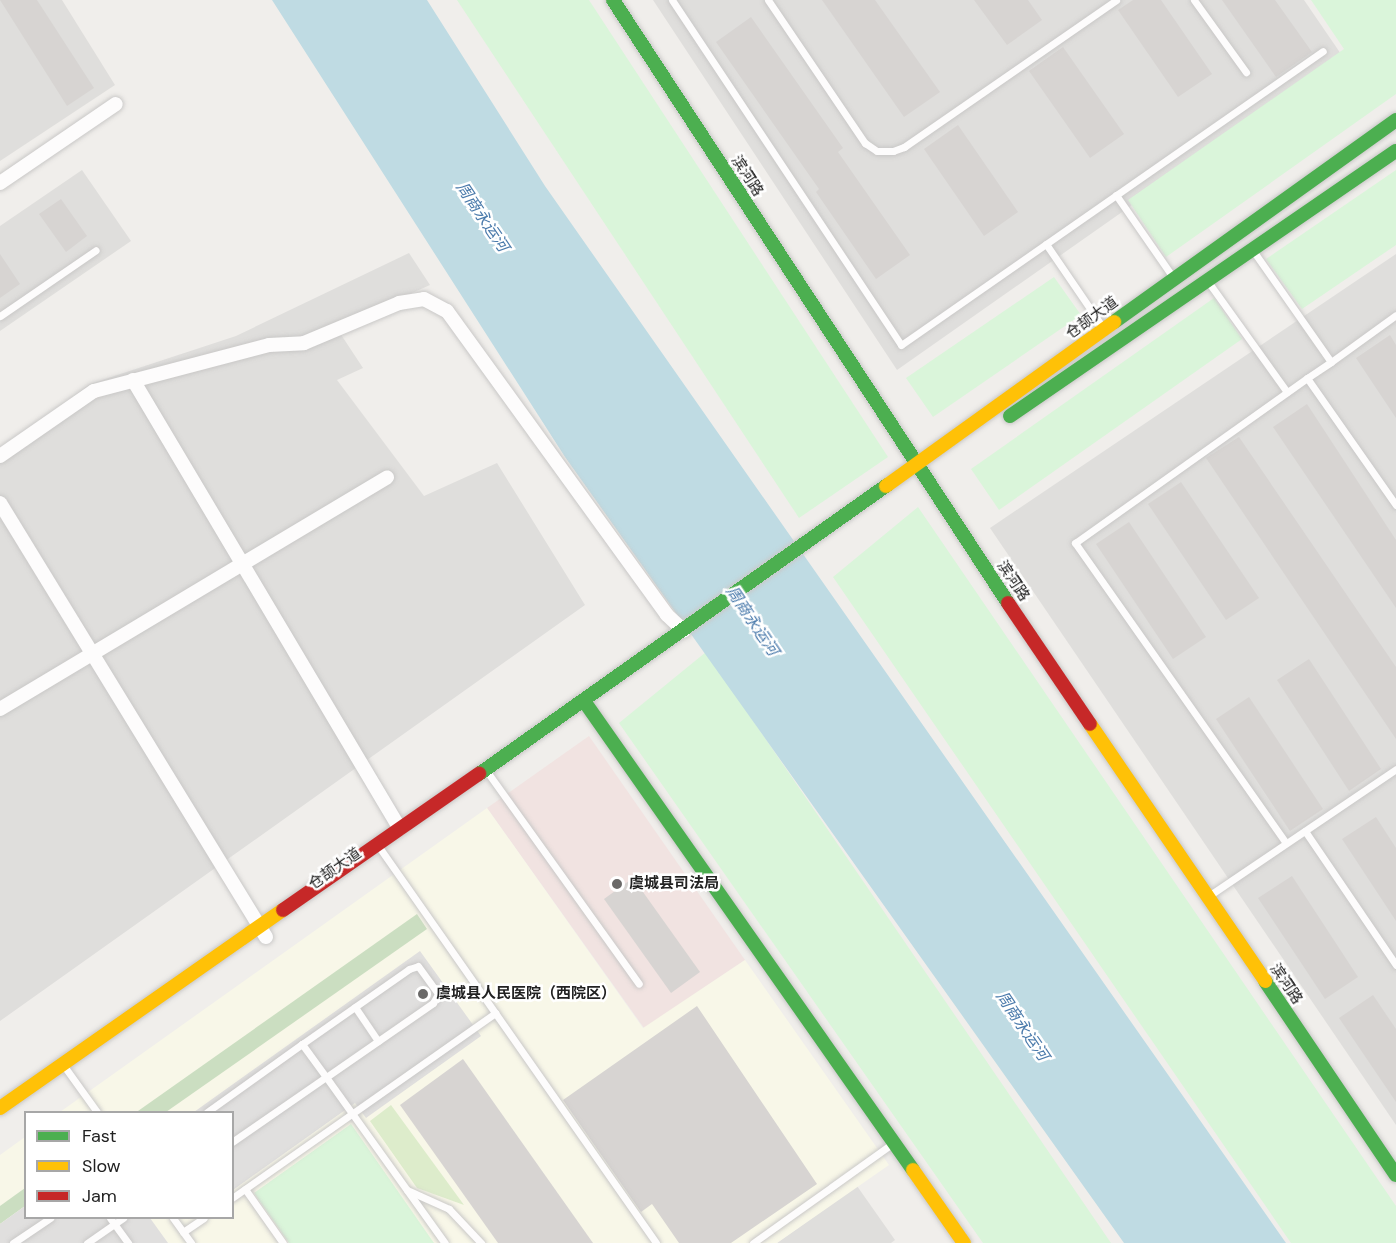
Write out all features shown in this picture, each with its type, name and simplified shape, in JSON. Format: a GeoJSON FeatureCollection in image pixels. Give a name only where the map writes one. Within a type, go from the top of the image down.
{"type":"FeatureCollection","features":[{"type":"Feature","properties":{"kind":"main road","name":"滨河路"},"geometry":{"type":"LineString","coordinates":[[613,0],[919,471],[1396,1175]]}},
{"type":"Feature","properties":{"kind":"main road","name":"仓颉大道"},"geometry":{"type":"LineString","coordinates":[[919,471],[1104,330],[1396,120]]}},
{"type":"Feature","properties":{"kind":"main road","name":"仓颉大道"},"geometry":{"type":"LineString","coordinates":[[0,1126],[67,1070],[811,546],[919,471],[1114,344],[1396,151]]}},
{"type":"Feature","properties":{"kind":"main road"},"geometry":{"type":"LineString","coordinates":[[587,705],[963,1242]]}},
{"type":"Feature","properties":{"kind":"main road","name":"仓颉大道"},"geometry":{"type":"LineString","coordinates":[[381,849],[400,829],[489,774]]}},
{"type":"Feature","properties":{"kind":"main road","name":"仓颉大道"},"geometry":{"type":"LineString","coordinates":[[0,1108],[67,1070]]}},
{"type":"Feature","properties":{"kind":"street"},"geometry":{"type":"LineString","coordinates":[[0,183],[116,104]]}},
{"type":"Feature","properties":{"kind":"street"},"geometry":{"type":"LineString","coordinates":[[0,456],[94,391],[269,345],[304,343],[399,303],[424,299],[447,311],[667,615],[687,635]]}},
{"type":"Feature","properties":{"kind":"street"},"geometry":{"type":"LineString","coordinates":[[133,380],[400,829]]}},
{"type":"Feature","properties":{"kind":"street"},"geometry":{"type":"LineString","coordinates":[[0,709],[387,477]]}},
{"type":"Feature","properties":{"kind":"street"},"geometry":{"type":"LineString","coordinates":[[0,503],[263,932]]}},
{"type":"Feature","properties":{"kind":"lane"},"geometry":{"type":"LineString","coordinates":[[672,0],[900,345],[1323,51]]}},
{"type":"Feature","properties":{"kind":"lane"},"geometry":{"type":"LineString","coordinates":[[768,0],[853,127],[865,143],[877,151],[904,147],[1116,0]]}},
{"type":"Feature","properties":{"kind":"lane"},"geometry":{"type":"LineString","coordinates":[[1194,0],[1246,72]]}},
{"type":"Feature","properties":{"kind":"lane"},"geometry":{"type":"LineString","coordinates":[[1116,195],[1186,295]]}},
{"type":"Feature","properties":{"kind":"lane"},"geometry":{"type":"LineString","coordinates":[[1240,232],[1331,362]]}},
{"type":"Feature","properties":{"kind":"lane"},"geometry":{"type":"LineString","coordinates":[[1046,244],[1114,344]]}},
{"type":"Feature","properties":{"kind":"lane"},"geometry":{"type":"LineString","coordinates":[[0,316],[96,250]]}},
{"type":"Feature","properties":{"kind":"lane"},"geometry":{"type":"LineString","coordinates":[[1196,264],[1287,392]]}},
{"type":"Feature","properties":{"kind":"lane"},"geometry":{"type":"LineString","coordinates":[[1286,843],[1075,543],[1396,315]]}},
{"type":"Feature","properties":{"kind":"lane"},"geometry":{"type":"LineString","coordinates":[[1307,378],[1396,505]]}},
{"type":"Feature","properties":{"kind":"lane"},"geometry":{"type":"LineString","coordinates":[[1208,897],[1396,769]]}},
{"type":"Feature","properties":{"kind":"lane"},"geometry":{"type":"LineString","coordinates":[[489,774],[639,984]]}},
{"type":"Feature","properties":{"kind":"lane"},"geometry":{"type":"LineString","coordinates":[[1305,831],[1396,965]]}},
{"type":"Feature","properties":{"kind":"lane"},"geometry":{"type":"LineString","coordinates":[[381,849],[656,1243]]}},
{"type":"Feature","properties":{"kind":"lane"},"geometry":{"type":"LineString","coordinates":[[210,1111],[355,1007],[418,966],[438,994],[433,1003],[234,1141]]}},
{"type":"Feature","properties":{"kind":"lane"},"geometry":{"type":"LineString","coordinates":[[355,1007],[378,1041]]}},
{"type":"Feature","properties":{"kind":"lane"},"geometry":{"type":"LineString","coordinates":[[234,1197],[495,1013]]}},
{"type":"Feature","properties":{"kind":"lane"},"geometry":{"type":"LineString","coordinates":[[302,1044],[445,1243]]}},
{"type":"Feature","properties":{"kind":"lane"},"geometry":{"type":"LineString","coordinates":[[67,1070],[97,1111]]}},
{"type":"Feature","properties":{"kind":"lane"},"geometry":{"type":"LineString","coordinates":[[753,1243],[894,1142]]}},
{"type":"Feature","properties":{"kind":"lane"},"geometry":{"type":"LineString","coordinates":[[245,1189],[283,1243]]}},
{"type":"Feature","properties":{"kind":"lane"},"geometry":{"type":"LineString","coordinates":[[407,1190],[449,1209],[481,1243]]}},
{"type":"Feature","properties":{"kind":"lane"},"geometry":{"type":"LineString","coordinates":[[13,1243],[49,1219]]}},
{"type":"Feature","properties":{"kind":"lane"},"geometry":{"type":"LineString","coordinates":[[174,1219],[191,1243]]}},
{"type":"Feature","properties":{"kind":"lane"},"geometry":{"type":"LineString","coordinates":[[183,1232],[202,1219]]}},
{"type":"Feature","properties":{"kind":"lane"},"geometry":{"type":"LineString","coordinates":[[87,1243],[112,1221],[128,1243]]}},
{"type":"Feature","properties":{"kind":"shaded area"},"geometry":{"type":"Polygon","coordinates":[[[0,0],[62,0],[115,85],[0,161],[0,0]]]}},
{"type":"Feature","properties":{"kind":"shaded area"},"geometry":{"type":"Polygon","coordinates":[[[653,0],[1304,0],[1343,57],[897,370],[653,0]]]}},
{"type":"Feature","properties":{"kind":"shaded area"},"geometry":{"type":"Polygon","coordinates":[[[82,170],[131,241],[0,331],[0,226],[82,170]]]}},
{"type":"Feature","properties":{"kind":"shaded area"},"geometry":{"type":"Polygon","coordinates":[[[409,253],[430,285],[336,327],[363,368],[337,380],[424,496],[497,463],[585,605],[0,1021],[0,451],[90,384],[236,336],[409,253]]]}},
{"type":"Feature","properties":{"kind":"shaded area"},"geometry":{"type":"Polygon","coordinates":[[[1396,254],[1396,1125],[990,528],[1396,254]]]}},
{"type":"Feature","properties":{"kind":"shaded area","name":"虞城县司法局"},"geometry":{"type":"Polygon","coordinates":[[[589,736],[745,960],[644,1028],[487,808],[589,736]]]}},
{"type":"Feature","properties":{"kind":"shaded area","name":"虞城县人民医院（西院区）"},"geometry":{"type":"Polygon","coordinates":[[[487,808],[643,1028],[745,960],[889,1165],[777,1243],[0,1243],[0,1155],[24,1138],[24,1219],[234,1219],[234,1111],[61,1111],[487,808]]]}},
{"type":"Feature","properties":{"kind":"shaded area"},"geometry":{"type":"Polygon","coordinates":[[[420,951],[481,1036],[366,1118],[355,1103],[234,1189],[234,1111],[195,1111],[420,951]]]}},
{"type":"Feature","properties":{"kind":"shaded area"},"geometry":{"type":"Polygon","coordinates":[[[857,1186],[895,1240],[891,1243],[777,1243],[857,1186]]]}},
{"type":"Feature","properties":{"kind":"shaded area"},"geometry":{"type":"Polygon","coordinates":[[[24,1207],[24,1219],[151,1219],[168,1243],[0,1243],[0,1224],[24,1207]]]}},
{"type":"Feature","properties":{"kind":"green space"},"geometry":{"type":"Polygon","coordinates":[[[457,0],[589,0],[888,457],[799,518],[457,0]]]}},
{"type":"Feature","properties":{"kind":"green space"},"geometry":{"type":"Polygon","coordinates":[[[1311,0],[1396,0],[1396,94],[1166,257],[1128,200],[1344,49],[1311,0]]]}},
{"type":"Feature","properties":{"kind":"green space"},"geometry":{"type":"Polygon","coordinates":[[[1396,170],[1396,245],[1302,309],[1266,259],[1396,170]]]}},
{"type":"Feature","properties":{"kind":"green space"},"geometry":{"type":"Polygon","coordinates":[[[1054,277],[1081,315],[933,417],[906,378],[1054,277]]]}},
{"type":"Feature","properties":{"kind":"green space"},"geometry":{"type":"Polygon","coordinates":[[[1214,298],[1242,339],[999,510],[971,469],[1214,298]]]}},
{"type":"Feature","properties":{"kind":"green space"},"geometry":{"type":"Polygon","coordinates":[[[918,507],[1396,1206],[1396,1243],[1291,1243],[833,577],[918,507]]]}},
{"type":"Feature","properties":{"kind":"green space"},"geometry":{"type":"Polygon","coordinates":[[[706,652],[1111,1243],[983,1243],[619,723],[706,652]]]}},
{"type":"Feature","properties":{"kind":"green space"},"geometry":{"type":"Polygon","coordinates":[[[417,914],[427,929],[167,1111],[138,1111],[417,914]]]}},
{"type":"Feature","properties":{"kind":"green space"},"geometry":{"type":"Polygon","coordinates":[[[391,1105],[464,1205],[417,1188],[370,1121],[391,1105]]]}},
{"type":"Feature","properties":{"kind":"green space"},"geometry":{"type":"Polygon","coordinates":[[[351,1124],[434,1243],[289,1243],[254,1193],[351,1124]]]}},
{"type":"Feature","properties":{"kind":"green space"},"geometry":{"type":"Polygon","coordinates":[[[24,1189],[24,1207],[0,1224],[0,1206],[24,1189]]]}},
{"type":"Feature","properties":{"kind":"water","name":"周商永运河"},"geometry":{"type":"Polygon","coordinates":[[[272,0],[427,0],[545,186],[1286,1243],[1124,1243],[565,457],[272,0]]]}},
{"type":"Feature","properties":{"kind":"building"},"geometry":{"type":"Polygon","coordinates":[[[0,0],[37,0],[94,88],[67,106],[0,0]]]}},
{"type":"Feature","properties":{"kind":"building"},"geometry":{"type":"Polygon","coordinates":[[[822,0],[875,0],[940,92],[904,117],[822,0]]]}},
{"type":"Feature","properties":{"kind":"building"},"geometry":{"type":"Polygon","coordinates":[[[974,0],[1028,0],[1042,20],[1007,45],[974,0]]]}},
{"type":"Feature","properties":{"kind":"building"},"geometry":{"type":"Polygon","coordinates":[[[1133,0],[1161,0],[1212,74],[1178,97],[1118,10],[1133,0]]]}},
{"type":"Feature","properties":{"kind":"building"},"geometry":{"type":"Polygon","coordinates":[[[1222,0],[1275,0],[1312,52],[1276,77],[1222,0]]]}},
{"type":"Feature","properties":{"kind":"building"},"geometry":{"type":"Polygon","coordinates":[[[751,17],[843,148],[838,152],[910,255],[876,279],[816,192],[819,189],[716,42],[751,17]]]}},
{"type":"Feature","properties":{"kind":"building"},"geometry":{"type":"Polygon","coordinates":[[[1063,47],[1124,134],[1090,158],[1029,71],[1063,47]]]}},
{"type":"Feature","properties":{"kind":"building"},"geometry":{"type":"Polygon","coordinates":[[[958,125],[1018,212],[984,236],[924,149],[958,125]]]}},
{"type":"Feature","properties":{"kind":"building"},"geometry":{"type":"Polygon","coordinates":[[[61,199],[87,236],[66,252],[39,214],[61,199]]]}},
{"type":"Feature","properties":{"kind":"building"},"geometry":{"type":"Polygon","coordinates":[[[0,254],[20,284],[0,298],[0,254]]]}},
{"type":"Feature","properties":{"kind":"building"},"geometry":{"type":"Polygon","coordinates":[[[1390,335],[1396,345],[1396,418],[1356,358],[1390,335]]]}},
{"type":"Feature","properties":{"kind":"building"},"geometry":{"type":"Polygon","coordinates":[[[1307,404],[1396,540],[1396,608],[1273,427],[1307,404]]]}},
{"type":"Feature","properties":{"kind":"building"},"geometry":{"type":"Polygon","coordinates":[[[1239,437],[1396,667],[1396,739],[1206,458],[1239,437]]]}},
{"type":"Feature","properties":{"kind":"building"},"geometry":{"type":"Polygon","coordinates":[[[1181,482],[1259,598],[1226,620],[1148,504],[1181,482]]]}},
{"type":"Feature","properties":{"kind":"building"},"geometry":{"type":"Polygon","coordinates":[[[1129,522],[1206,637],[1173,659],[1096,544],[1129,522]]]}},
{"type":"Feature","properties":{"kind":"building"},"geometry":{"type":"Polygon","coordinates":[[[1309,659],[1381,769],[1349,791],[1277,680],[1309,659]]]}},
{"type":"Feature","properties":{"kind":"building"},"geometry":{"type":"Polygon","coordinates":[[[1249,697],[1323,809],[1290,831],[1216,719],[1249,697]]]}},
{"type":"Feature","properties":{"kind":"building"},"geometry":{"type":"Polygon","coordinates":[[[1376,817],[1396,848],[1396,921],[1342,839],[1376,817]]]}},
{"type":"Feature","properties":{"kind":"building"},"geometry":{"type":"Polygon","coordinates":[[[1292,876],[1358,977],[1325,999],[1258,898],[1292,876]]]}},
{"type":"Feature","properties":{"kind":"building"},"geometry":{"type":"Polygon","coordinates":[[[633,878],[700,972],[671,993],[604,899],[633,878]]]}},
{"type":"Feature","properties":{"kind":"building"},"geometry":{"type":"Polygon","coordinates":[[[1373,995],[1396,1029],[1396,1102],[1339,1018],[1373,995]]]}},
{"type":"Feature","properties":{"kind":"building"},"geometry":{"type":"Polygon","coordinates":[[[697,1006],[817,1184],[731,1243],[679,1243],[652,1204],[641,1212],[563,1100],[697,1006]]]}},
{"type":"Feature","properties":{"kind":"building"},"geometry":{"type":"Polygon","coordinates":[[[463,1059],[593,1243],[498,1243],[400,1105],[463,1059]]]}},
{"type":"Feature","properties":{"kind":"traffic: fast"},"geometry":{"type":"LineString","coordinates":[[613,0],[1008,603]]}},
{"type":"Feature","properties":{"kind":"traffic: fast"},"geometry":{"type":"LineString","coordinates":[[1114,322],[1396,120]]}},
{"type":"Feature","properties":{"kind":"traffic: fast"},"geometry":{"type":"LineString","coordinates":[[1010,416],[1396,151]]}},
{"type":"Feature","properties":{"kind":"traffic: fast"},"geometry":{"type":"LineString","coordinates":[[479,774],[886,486]]}},
{"type":"Feature","properties":{"kind":"traffic: fast"},"geometry":{"type":"LineString","coordinates":[[584,701],[913,1170]]}},
{"type":"Feature","properties":{"kind":"traffic: fast"},"geometry":{"type":"LineString","coordinates":[[1265,981],[1396,1175]]}},
{"type":"Feature","properties":{"kind":"traffic: slow"},"geometry":{"type":"LineString","coordinates":[[886,486],[1114,322]]}},
{"type":"Feature","properties":{"kind":"traffic: slow"},"geometry":{"type":"LineString","coordinates":[[1090,724],[1265,981]]}},
{"type":"Feature","properties":{"kind":"traffic: slow"},"geometry":{"type":"LineString","coordinates":[[0,1108],[283,910]]}},
{"type":"Feature","properties":{"kind":"traffic: slow"},"geometry":{"type":"LineString","coordinates":[[913,1170],[964,1243]]}},
{"type":"Feature","properties":{"kind":"traffic: jam"},"geometry":{"type":"LineString","coordinates":[[1008,603],[1090,724]]}},
{"type":"Feature","properties":{"kind":"traffic: jam"},"geometry":{"type":"LineString","coordinates":[[283,910],[479,774]]}},
{"type":"Feature","properties":{"kind":"place","name":"虞城县司法局"},"geometry":{"type":"Point","coordinates":[617,884]}},
{"type":"Feature","properties":{"kind":"place","name":"虞城县人民医院（西院区）"},"geometry":{"type":"Point","coordinates":[423,994]}}]}
